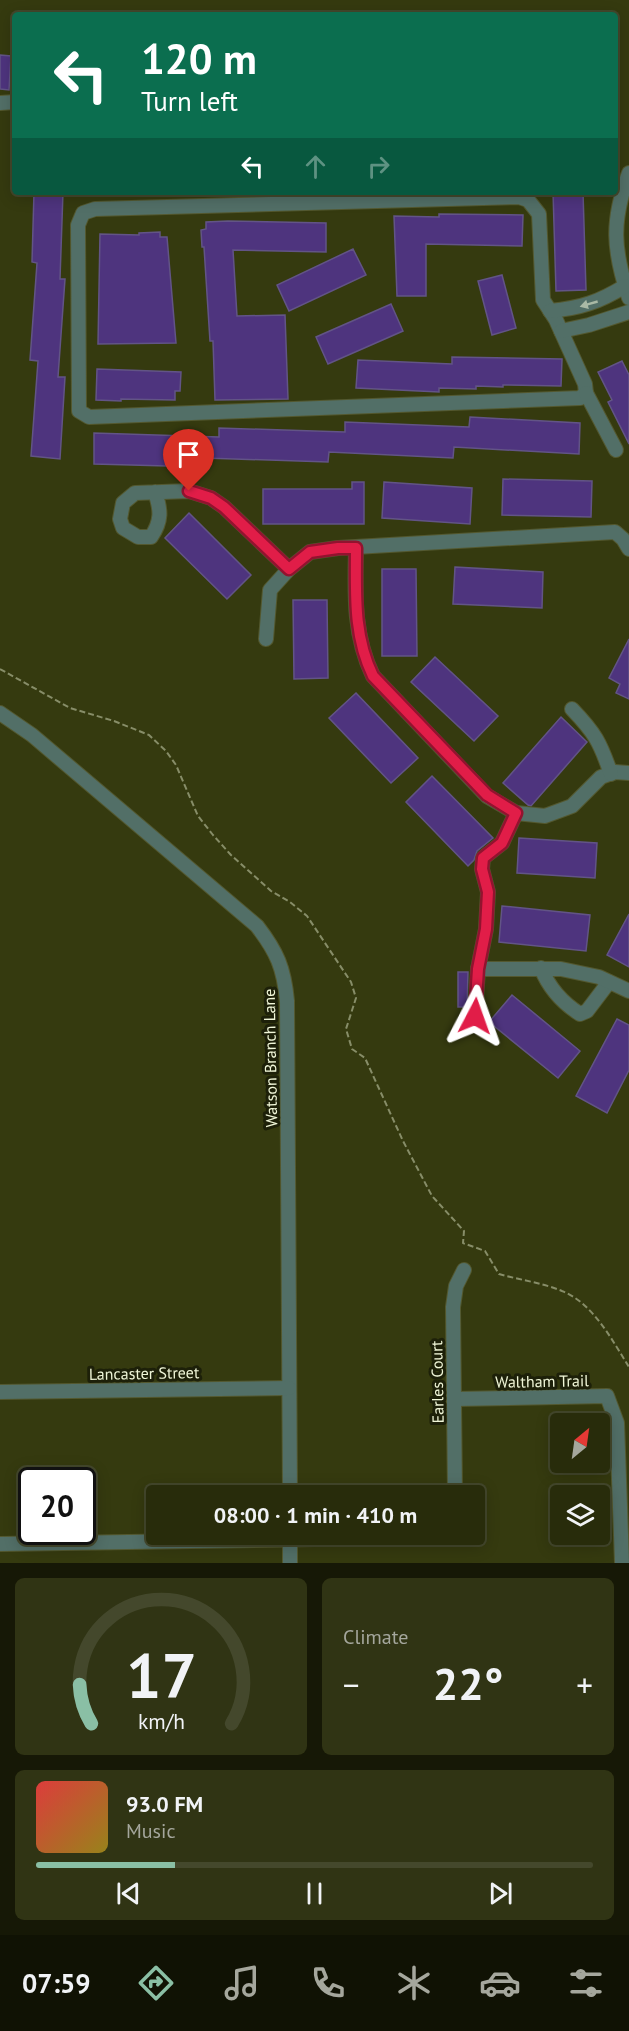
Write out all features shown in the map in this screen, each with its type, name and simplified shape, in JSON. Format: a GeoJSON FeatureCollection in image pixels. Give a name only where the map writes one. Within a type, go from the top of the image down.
{"type":"FeatureCollection","features":[{"type":"Feature","properties":{"kind":"street"},"geometry":{"type":"LineString","coordinates":[[549,310],[568,309],[627,292],[616,249],[616,222],[621,194],[629,173]]}},
{"type":"Feature","properties":{"kind":"street"},"geometry":{"type":"LineString","coordinates":[[586,393],[580,398],[89,417],[79,411],[78,225],[83,213],[95,209],[519,197],[528,200],[539,214],[543,300],[561,331],[585,384],[586,393],[616,450]]}},
{"type":"Feature","properties":{"kind":"street"},"geometry":{"type":"LineString","coordinates":[[561,331],[629,312]]}},
{"type":"Feature","properties":{"kind":"street"},"geometry":{"type":"LineString","coordinates":[[155,492],[189,491],[211,498],[224,507],[289,569]]}},
{"type":"Feature","properties":{"kind":"street"},"geometry":{"type":"LineString","coordinates":[[266,639],[270,590],[289,569],[310,552],[338,548],[615,532],[629,549]]}},
{"type":"Feature","properties":{"kind":"street"},"geometry":{"type":"LineString","coordinates":[[356,548],[355,607],[364,658],[373,676],[487,795],[516,813],[544,816],[572,806],[601,777],[629,772]]}},
{"type":"Feature","properties":{"kind":"street"},"geometry":{"type":"LineString","coordinates":[[572,709],[594,733],[611,774]]}},
{"type":"Feature","properties":{"kind":"street","name":"Watson Branch Lane"},"geometry":{"type":"LineString","coordinates":[[0,713],[32,735],[257,926],[271,944],[280,961],[285,979],[287,1001],[290,1485]]}},
{"type":"Feature","properties":{"kind":"street"},"geometry":{"type":"LineString","coordinates":[[475,1016],[478,969],[486,929],[488,892],[482,869],[483,858],[502,843],[516,813]]}},
{"type":"Feature","properties":{"kind":"street"},"geometry":{"type":"LineString","coordinates":[[478,969],[541,968],[582,972],[629,991]]}},
{"type":"Feature","properties":{"kind":"street"},"geometry":{"type":"LineString","coordinates":[[541,968],[547,984],[565,1005],[580,1014],[587,1011],[609,982]]}},
{"type":"Feature","properties":{"kind":"street","name":"Earles Court"},"geometry":{"type":"LineString","coordinates":[[455,1485],[453,1295],[464,1270]]}},
{"type":"Feature","properties":{"kind":"street","name":"Lancaster Street"},"geometry":{"type":"LineString","coordinates":[[0,1392],[289,1388]]}},
{"type":"Feature","properties":{"kind":"street","name":"Waltham Trail"},"geometry":{"type":"LineString","coordinates":[[454,1399],[607,1396],[617,1423],[625,1534],[622,1563]]}},
{"type":"Feature","properties":{"kind":"street"},"geometry":{"type":"LineString","coordinates":[[0,1544],[146,1540]]}},
{"type":"Feature","properties":{"kind":"street"},"geometry":{"type":"LineString","coordinates":[[290,1545],[290,1563]]}},
{"type":"Feature","properties":{"kind":"path"},"geometry":{"type":"LineString","coordinates":[[0,669],[70,708],[114,721],[148,735],[166,752],[176,765],[198,816],[208,829],[231,855],[271,891],[290,902],[307,916],[351,982],[356,998],[346,1029],[352,1049],[365,1058],[403,1141],[432,1196],[464,1231],[463,1243],[485,1251],[499,1274],[564,1291],[581,1302],[602,1325],[629,1367]]}},
{"type":"Feature","properties":{"kind":"building"},"geometry":{"type":"Polygon","coordinates":[[[0,55],[11,56],[9,90],[0,89],[0,55]]]}},
{"type":"Feature","properties":{"kind":"building"},"geometry":{"type":"Polygon","coordinates":[[[34,195],[63,195],[60,279],[65,279],[58,377],[65,377],[60,459],[31,456],[38,361],[30,360],[37,263],[32,262],[34,195]]]}},
{"type":"Feature","properties":{"kind":"building"},"geometry":{"type":"Polygon","coordinates":[[[553,195],[583,195],[586,290],[556,291],[553,195]]]}},
{"type":"Feature","properties":{"kind":"building"},"geometry":{"type":"Polygon","coordinates":[[[439,214],[523,215],[522,246],[426,244],[426,296],[397,296],[394,216],[439,217],[439,214]]]}},
{"type":"Feature","properties":{"kind":"building"},"geometry":{"type":"Polygon","coordinates":[[[206,222],[326,223],[326,252],[233,250],[237,316],[285,315],[288,399],[215,400],[213,341],[210,341],[201,230],[206,229],[206,222]]]}},
{"type":"Feature","properties":{"kind":"building"},"geometry":{"type":"Polygon","coordinates":[[[160,232],[160,237],[167,237],[176,343],[98,344],[100,234],[139,235],[139,233],[160,232]]]}},
{"type":"Feature","properties":{"kind":"building"},"geometry":{"type":"Polygon","coordinates":[[[353,249],[366,275],[289,311],[277,285],[353,249]]]}},
{"type":"Feature","properties":{"kind":"building"},"geometry":{"type":"Polygon","coordinates":[[[502,275],[516,328],[492,335],[478,281],[502,275]]]}},
{"type":"Feature","properties":{"kind":"building"},"geometry":{"type":"Polygon","coordinates":[[[391,304],[403,331],[328,364],[316,337],[391,304]]]}},
{"type":"Feature","properties":{"kind":"building"},"geometry":{"type":"Polygon","coordinates":[[[452,357],[562,359],[561,386],[476,386],[476,389],[439,388],[439,392],[356,388],[358,360],[452,364],[452,357]]]}},
{"type":"Feature","properties":{"kind":"building"},"geometry":{"type":"Polygon","coordinates":[[[622,361],[629,375],[629,444],[608,402],[612,400],[598,372],[622,361]]]}},
{"type":"Feature","properties":{"kind":"building"},"geometry":{"type":"Polygon","coordinates":[[[97,369],[181,372],[180,391],[175,391],[175,400],[96,400],[97,369]]]}},
{"type":"Feature","properties":{"kind":"building"},"geometry":{"type":"Polygon","coordinates":[[[470,417],[580,423],[579,454],[454,447],[453,458],[329,452],[328,462],[204,458],[204,467],[94,464],[94,433],[219,437],[219,428],[345,432],[345,422],[469,427],[470,417]]]}},
{"type":"Feature","properties":{"kind":"building"},"geometry":{"type":"Polygon","coordinates":[[[503,479],[592,481],[591,517],[502,515],[503,479]]]}},
{"type":"Feature","properties":{"kind":"building"},"geometry":{"type":"Polygon","coordinates":[[[352,482],[364,482],[364,524],[263,524],[263,489],[352,489],[352,482]]]}},
{"type":"Feature","properties":{"kind":"building"},"geometry":{"type":"Polygon","coordinates":[[[384,482],[472,488],[470,524],[382,518],[384,482]]]}},
{"type":"Feature","properties":{"kind":"building"},"geometry":{"type":"Polygon","coordinates":[[[189,513],[251,575],[227,599],[165,538],[189,513]]]}},
{"type":"Feature","properties":{"kind":"building"},"geometry":{"type":"Polygon","coordinates":[[[455,567],[543,572],[542,608],[453,604],[455,567]]]}},
{"type":"Feature","properties":{"kind":"building"},"geometry":{"type":"Polygon","coordinates":[[[382,569],[416,569],[417,656],[382,656],[382,569]]]}},
{"type":"Feature","properties":{"kind":"building"},"geometry":{"type":"Polygon","coordinates":[[[293,600],[327,600],[328,678],[294,679],[293,600]]]}},
{"type":"Feature","properties":{"kind":"building"},"geometry":{"type":"Polygon","coordinates":[[[629,639],[629,699],[616,693],[620,684],[609,678],[629,639]]]}},
{"type":"Feature","properties":{"kind":"building"},"geometry":{"type":"Polygon","coordinates":[[[435,657],[498,716],[474,741],[411,682],[435,657]]]}},
{"type":"Feature","properties":{"kind":"building"},"geometry":{"type":"Polygon","coordinates":[[[356,693],[418,758],[391,783],[329,718],[356,693]]]}},
{"type":"Feature","properties":{"kind":"building"},"geometry":{"type":"Polygon","coordinates":[[[561,717],[587,742],[531,806],[528,805],[503,783],[561,717]]]}},
{"type":"Feature","properties":{"kind":"building"},"geometry":{"type":"Polygon","coordinates":[[[432,776],[493,838],[477,851],[474,860],[468,866],[406,802],[432,776]]]}},
{"type":"Feature","properties":{"kind":"building"},"geometry":{"type":"Polygon","coordinates":[[[519,838],[597,843],[595,878],[517,873],[519,838]]]}},
{"type":"Feature","properties":{"kind":"building"},"geometry":{"type":"Polygon","coordinates":[[[502,906],[590,915],[586,951],[499,942],[502,906]]]}},
{"type":"Feature","properties":{"kind":"building"},"geometry":{"type":"Polygon","coordinates":[[[629,914],[629,967],[607,955],[629,914]]]}},
{"type":"Feature","properties":{"kind":"building"},"geometry":{"type":"Polygon","coordinates":[[[458,972],[468,972],[467,1007],[458,1007],[458,972]]]}},
{"type":"Feature","properties":{"kind":"building"},"geometry":{"type":"Polygon","coordinates":[[[512,995],[580,1051],[558,1078],[489,1022],[512,995]]]}},
{"type":"Feature","properties":{"kind":"building"},"geometry":{"type":"Polygon","coordinates":[[[617,1019],[629,1025],[629,1070],[607,1113],[576,1096],[617,1019]]]}},
{"type":"Feature","properties":{"kind":"route"},"geometry":{"type":"LineString","coordinates":[[189,491],[211,498],[224,507],[289,569],[310,552],[356,548],[355,607],[364,658],[373,676],[487,795],[516,813],[502,843],[483,858],[482,869],[488,892],[486,929],[478,969],[475,1016]]}}]}
